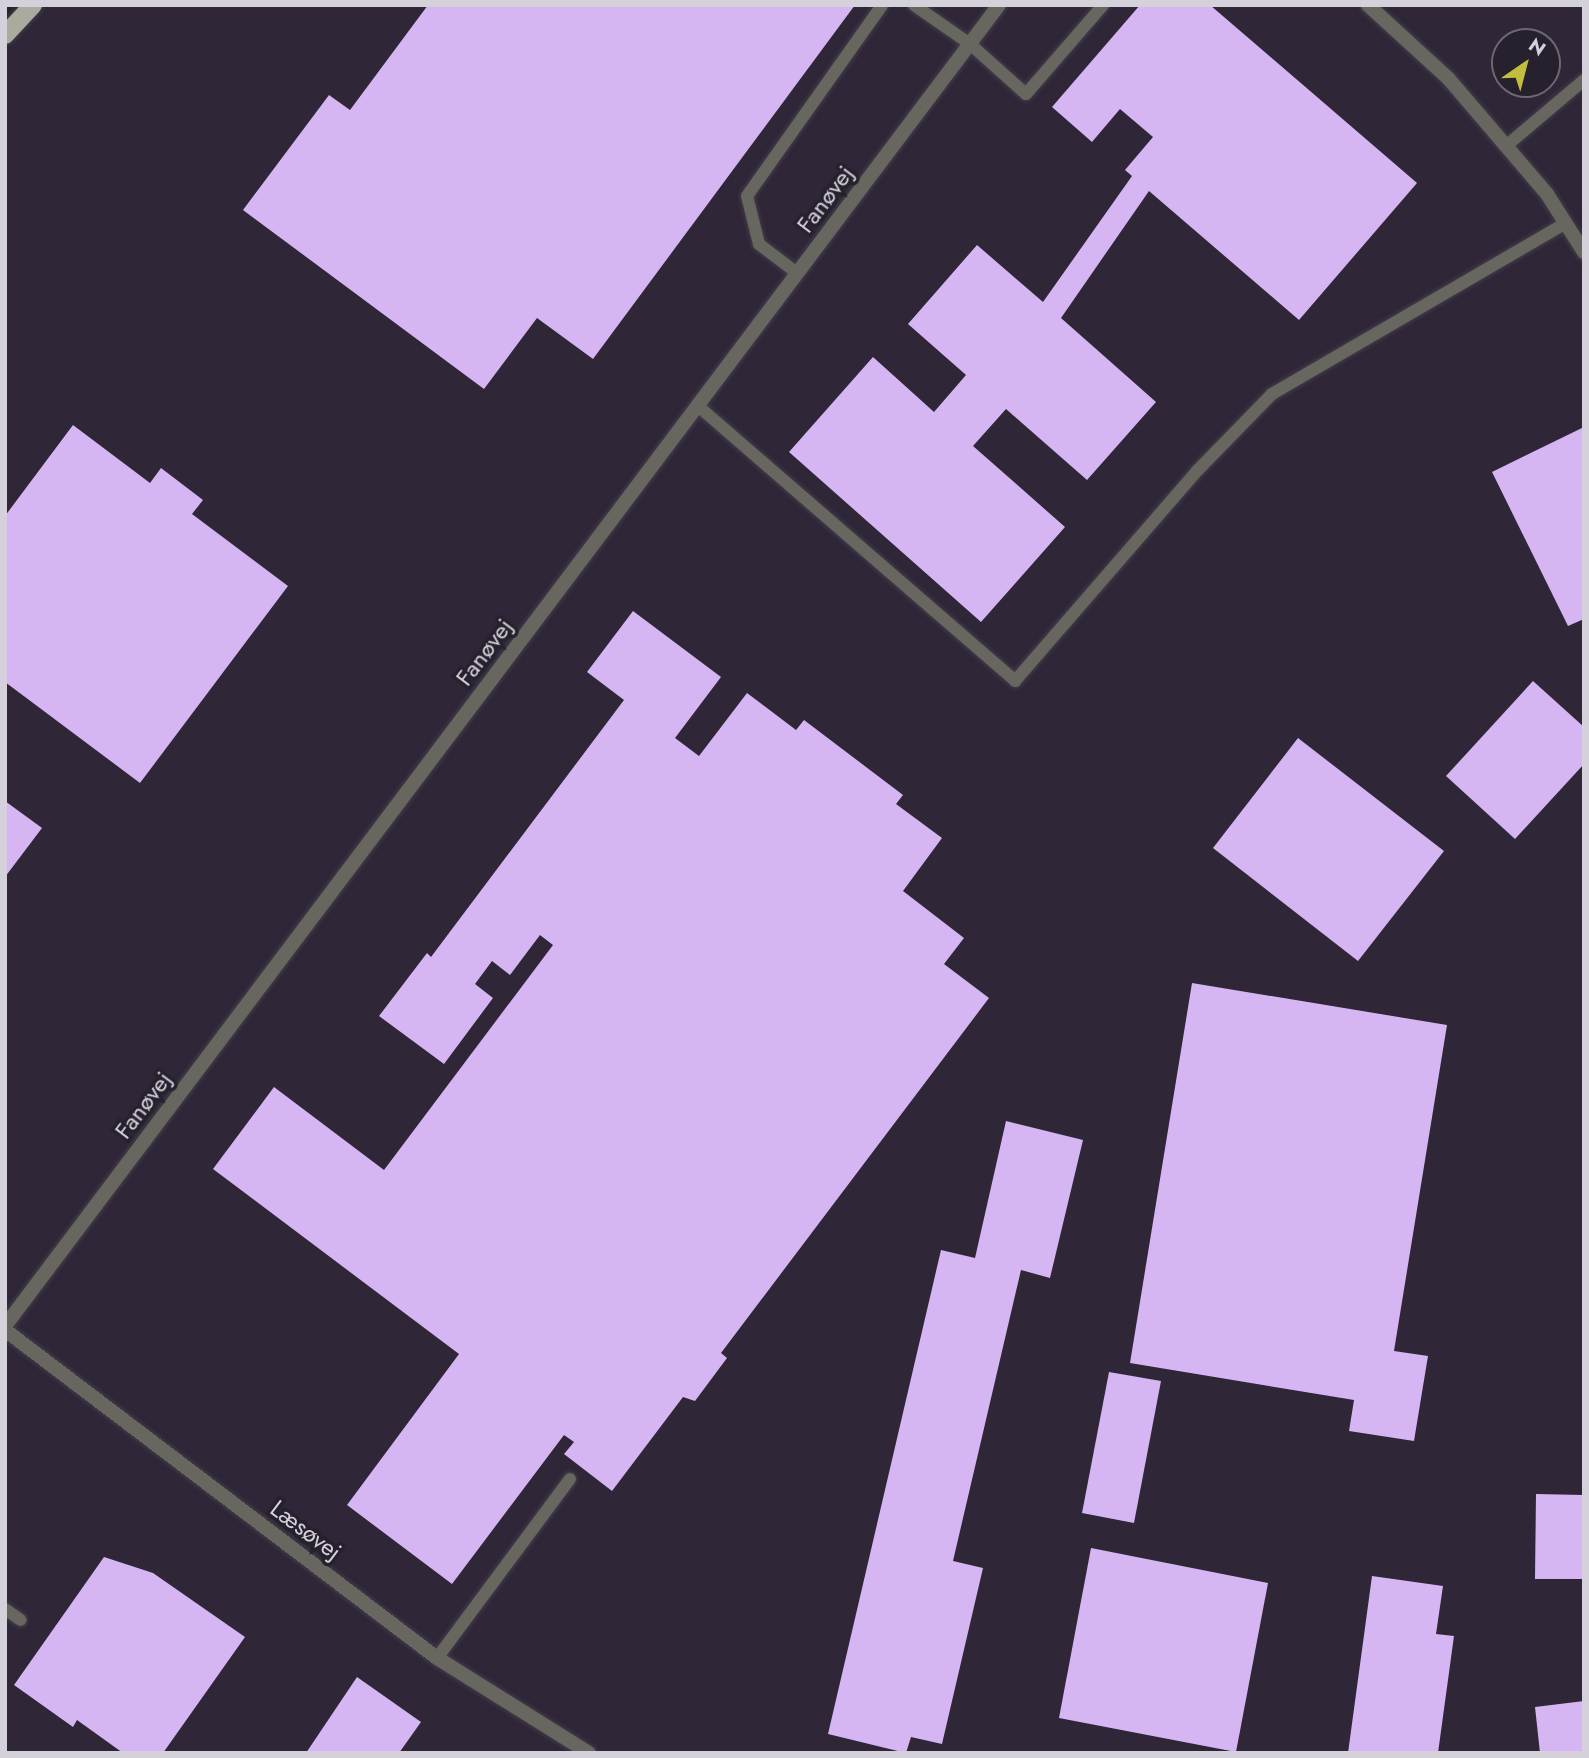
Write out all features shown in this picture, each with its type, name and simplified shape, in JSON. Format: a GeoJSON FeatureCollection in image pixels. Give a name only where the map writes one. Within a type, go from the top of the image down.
{"type":"FeatureCollection","features":[{"type":"Feature","properties":{"kind":"main road"},"geometry":{"type":"LineString","coordinates":[[5,35],[33,5]]}},
{"type":"Feature","properties":{"kind":"street","name":"Fanøvej"},"geometry":{"type":"LineString","coordinates":[[5,1328],[999,5]]}},
{"type":"Feature","properties":{"kind":"street"},"geometry":{"type":"LineString","coordinates":[[1368,5],[1448,78],[1506,146],[1566,223],[1584,252]]}},
{"type":"Feature","properties":{"kind":"street","name":"Læsøvej"},"geometry":{"type":"LineString","coordinates":[[5,1328],[437,1658],[589,1753]]}},
{"type":"Feature","properties":{"kind":"lane"},"geometry":{"type":"LineString","coordinates":[[797,273],[758,244],[747,196],[882,5]]}},
{"type":"Feature","properties":{"kind":"lane"},"geometry":{"type":"LineString","coordinates":[[914,5],[970,44],[1026,94],[1104,5]]}},
{"type":"Feature","properties":{"kind":"lane"},"geometry":{"type":"LineString","coordinates":[[1506,146],[1584,79]]}},
{"type":"Feature","properties":{"kind":"lane"},"geometry":{"type":"LineString","coordinates":[[698,405],[1015,681],[1198,470],[1272,394],[1566,223]]}},
{"type":"Feature","properties":{"kind":"lane"},"geometry":{"type":"LineString","coordinates":[[437,1658],[570,1479]]}},
{"type":"Feature","properties":{"kind":"lane"},"geometry":{"type":"LineString","coordinates":[[5,1609],[21,1620]]}},
{"type":"Feature","properties":{"kind":"shaded area"},"geometry":{"type":"Polygon","coordinates":[[[36,5],[1584,5],[1584,1753],[5,1753],[5,47],[36,5]]]}},
{"type":"Feature","properties":{"kind":"building"},"geometry":{"type":"Polygon","coordinates":[[[428,5],[855,5],[593,359],[537,318],[484,389],[243,210],[329,95],[350,110],[428,5]]]}},
{"type":"Feature","properties":{"kind":"building"},"geometry":{"type":"Polygon","coordinates":[[[1140,5],[1210,5],[1417,183],[1299,320],[1149,191],[1061,318],[1156,402],[1087,480],[1006,409],[973,446],[1065,527],[981,622],[789,452],[873,357],[934,412],[966,375],[908,324],[977,245],[1043,302],[1132,176],[1125,170],[1153,137],[1120,109],[1092,142],[1052,107],[1140,5]]]}},
{"type":"Feature","properties":{"kind":"building"},"geometry":{"type":"Polygon","coordinates":[[[73,425],[150,483],[161,468],[203,500],[192,514],[288,586],[140,783],[5,682],[5,516],[73,425]]]}},
{"type":"Feature","properties":{"kind":"building"},"geometry":{"type":"Polygon","coordinates":[[[1584,427],[1584,619],[1568,626],[1492,472],[1584,427]]]}},
{"type":"Feature","properties":{"kind":"building"},"geometry":{"type":"Polygon","coordinates":[[[633,611],[721,677],[675,738],[699,756],[747,693],[796,730],[804,720],[903,795],[896,804],[942,838],[903,891],[964,938],[944,964],[989,998],[721,1353],[727,1358],[695,1401],[683,1397],[612,1491],[564,1454],[574,1442],[564,1435],[452,1584],[347,1505],[459,1354],[213,1169],[274,1087],[384,1170],[553,945],[540,935],[510,975],[492,961],[475,984],[493,998],[444,1064],[379,1016],[427,953],[431,957],[624,700],[587,672],[633,611]]]}},
{"type":"Feature","properties":{"kind":"building"},"geometry":{"type":"Polygon","coordinates":[[[1533,681],[1584,727],[1584,764],[1515,839],[1446,776],[1533,681]]]}},
{"type":"Feature","properties":{"kind":"building"},"geometry":{"type":"Polygon","coordinates":[[[1298,738],[1444,851],[1358,961],[1213,848],[1298,738]]]}},
{"type":"Feature","properties":{"kind":"building"},"geometry":{"type":"Polygon","coordinates":[[[5,801],[42,828],[5,877],[5,801]]]}},
{"type":"Feature","properties":{"kind":"building"},"geometry":{"type":"Polygon","coordinates":[[[1192,983],[1447,1025],[1394,1351],[1428,1356],[1414,1441],[1349,1431],[1354,1400],[1130,1363],[1192,983]]]}},
{"type":"Feature","properties":{"kind":"building"},"geometry":{"type":"Polygon","coordinates":[[[1006,1121],[1083,1140],[1050,1278],[1021,1270],[953,1561],[983,1568],[942,1744],[911,1737],[906,1753],[828,1734],[941,1250],[975,1258],[1006,1121]]]}},
{"type":"Feature","properties":{"kind":"building"},"geometry":{"type":"Polygon","coordinates":[[[1109,1372],[1161,1381],[1134,1523],[1082,1513],[1109,1372]]]}},
{"type":"Feature","properties":{"kind":"building"},"geometry":{"type":"Polygon","coordinates":[[[1536,1494],[1584,1495],[1584,1579],[1535,1579],[1536,1494]]]}},
{"type":"Feature","properties":{"kind":"building"},"geometry":{"type":"Polygon","coordinates":[[[1091,1548],[1268,1583],[1236,1752],[1059,1718],[1091,1548]]]}},
{"type":"Feature","properties":{"kind":"building"},"geometry":{"type":"Polygon","coordinates":[[[104,1557],[153,1573],[245,1637],[163,1753],[123,1753],[77,1720],[73,1727],[14,1685],[104,1557]]]}},
{"type":"Feature","properties":{"kind":"building"},"geometry":{"type":"Polygon","coordinates":[[[1372,1576],[1443,1586],[1436,1634],[1454,1636],[1438,1753],[1348,1753],[1372,1576]]]}},
{"type":"Feature","properties":{"kind":"building"},"geometry":{"type":"Polygon","coordinates":[[[357,1677],[421,1722],[399,1753],[306,1753],[357,1677]]]}},
{"type":"Feature","properties":{"kind":"building"},"geometry":{"type":"Polygon","coordinates":[[[1584,1701],[1584,1753],[1540,1753],[1535,1707],[1584,1701]]]}}]}
